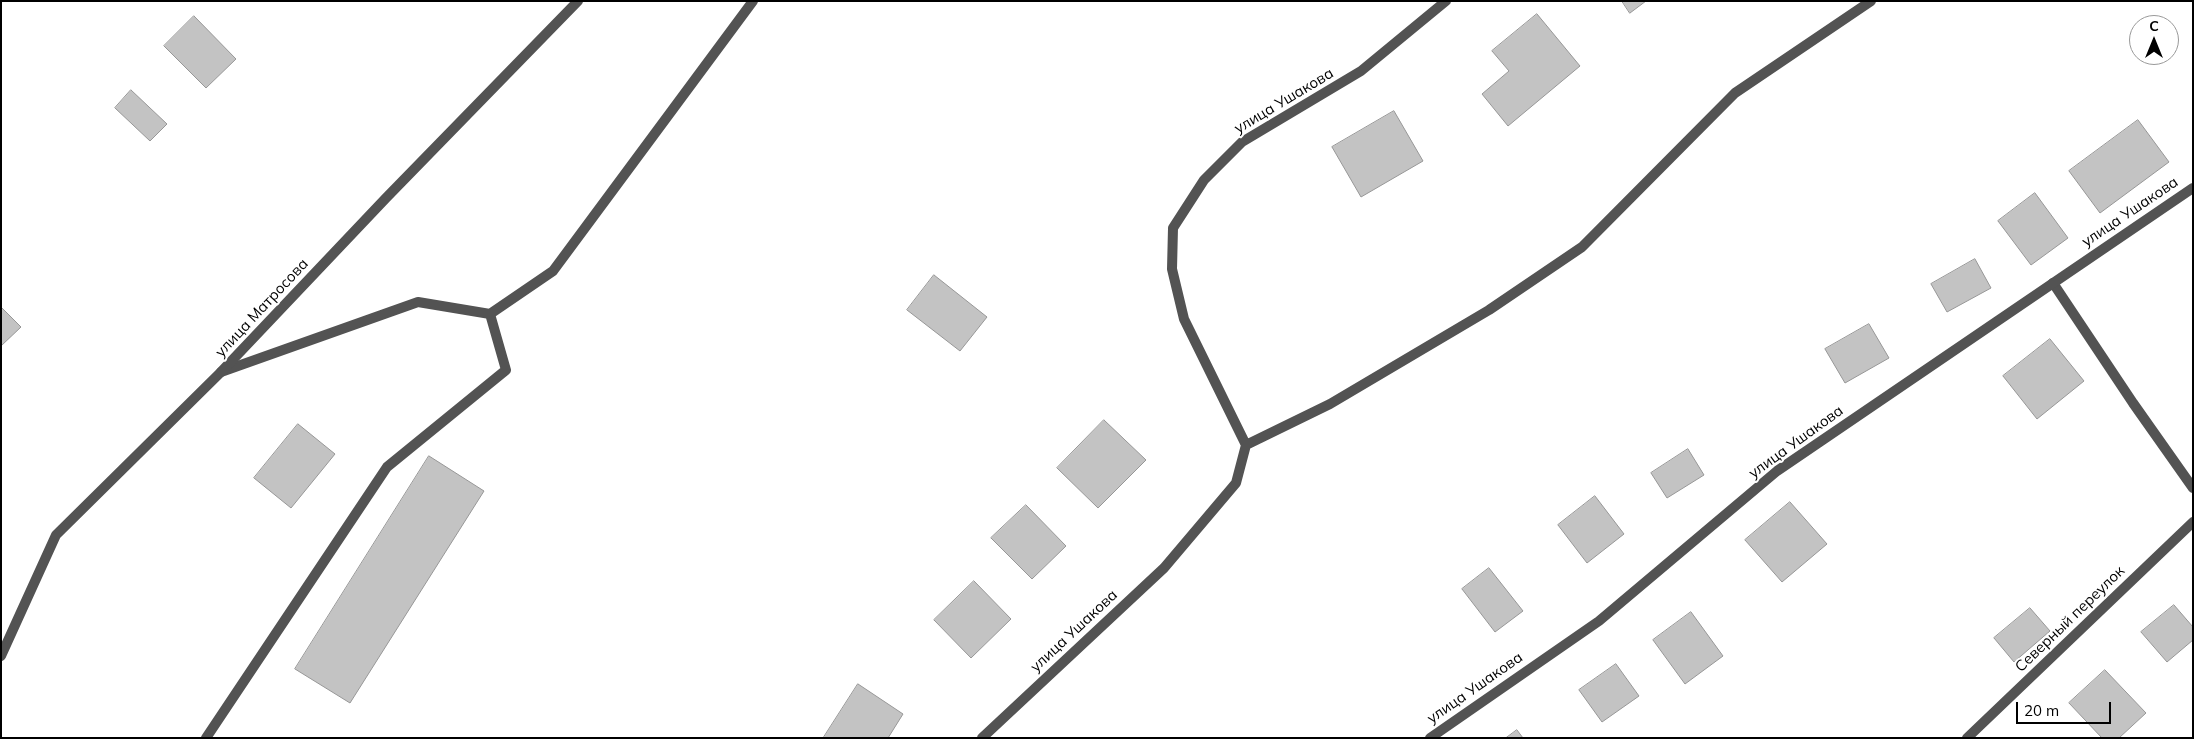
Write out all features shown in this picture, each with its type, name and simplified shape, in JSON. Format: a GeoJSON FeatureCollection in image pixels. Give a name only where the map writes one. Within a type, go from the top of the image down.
{"type":"FeatureCollection","features":[{"type":"Feature","properties":{"kind":"street","name":"улица Матросова"},"geometry":{"type":"LineString","coordinates":[[1,656],[56,535],[221,372],[386,198],[578,1]]}},
{"type":"Feature","properties":{"kind":"street"},"geometry":{"type":"LineString","coordinates":[[221,372],[418,302],[490,314],[553,271],[753,1]]}},
{"type":"Feature","properties":{"kind":"street","name":"улица Ушакова"},"geometry":{"type":"LineString","coordinates":[[982,738],[1164,568],[1236,483],[1246,445],[1184,319],[1172,270],[1173,228],[1204,180],[1242,142],[1362,71],[1446,1]]}},
{"type":"Feature","properties":{"kind":"street"},"geometry":{"type":"LineString","coordinates":[[1246,445],[1330,404],[1490,310],[1582,247],[1735,93],[1871,1]]}},
{"type":"Feature","properties":{"kind":"street","name":"улица Ушакова"},"geometry":{"type":"LineString","coordinates":[[1430,738],[1599,621],[1777,471],[2193,188]]}},
{"type":"Feature","properties":{"kind":"street"},"geometry":{"type":"LineString","coordinates":[[2053,283],[2133,403],[2193,488]]}},
{"type":"Feature","properties":{"kind":"street"},"geometry":{"type":"LineString","coordinates":[[206,738],[387,467],[506,370],[490,314]]}},
{"type":"Feature","properties":{"kind":"street","name":"Северный переулок"},"geometry":{"type":"LineString","coordinates":[[1968,738],[2193,522]]}},
{"type":"Feature","properties":{"kind":"building"},"geometry":{"type":"Polygon","coordinates":[[[1622,1],[1646,1],[1630,13],[1622,1]]]}},
{"type":"Feature","properties":{"kind":"building"},"geometry":{"type":"Polygon","coordinates":[[[1537,14],[1580,66],[1508,126],[1482,94],[1509,71],[1492,51],[1537,14]]]}},
{"type":"Feature","properties":{"kind":"building"},"geometry":{"type":"Polygon","coordinates":[[[194,16],[236,59],[206,88],[164,46],[194,16]]]}},
{"type":"Feature","properties":{"kind":"building"},"geometry":{"type":"Polygon","coordinates":[[[131,90],[167,124],[150,141],[115,108],[131,90]]]}},
{"type":"Feature","properties":{"kind":"building"},"geometry":{"type":"Polygon","coordinates":[[[1394,111],[1423,161],[1361,197],[1332,147],[1394,111]]]}},
{"type":"Feature","properties":{"kind":"building"},"geometry":{"type":"Polygon","coordinates":[[[2138,120],[2169,162],[2100,213],[2069,171],[2138,120]]]}},
{"type":"Feature","properties":{"kind":"building"},"geometry":{"type":"Polygon","coordinates":[[[2035,193],[2068,238],[2031,265],[1998,221],[2035,193]]]}},
{"type":"Feature","properties":{"kind":"building"},"geometry":{"type":"Polygon","coordinates":[[[1975,259],[1991,288],[1947,312],[1931,284],[1975,259]]]}},
{"type":"Feature","properties":{"kind":"building"},"geometry":{"type":"Polygon","coordinates":[[[934,275],[987,317],[960,351],[907,310],[934,275]]]}},
{"type":"Feature","properties":{"kind":"building"},"geometry":{"type":"Polygon","coordinates":[[[1,307],[21,327],[1,346],[1,307]]]}},
{"type":"Feature","properties":{"kind":"building"},"geometry":{"type":"Polygon","coordinates":[[[1869,324],[1889,358],[1845,383],[1825,349],[1869,324]]]}},
{"type":"Feature","properties":{"kind":"building"},"geometry":{"type":"Polygon","coordinates":[[[2050,339],[2084,381],[2037,419],[2003,376],[2050,339]]]}},
{"type":"Feature","properties":{"kind":"building"},"geometry":{"type":"Polygon","coordinates":[[[1104,420],[1146,460],[1098,508],[1057,468],[1104,420]]]}},
{"type":"Feature","properties":{"kind":"building"},"geometry":{"type":"Polygon","coordinates":[[[298,424],[335,454],[291,508],[254,478],[298,424]]]}},
{"type":"Feature","properties":{"kind":"building"},"geometry":{"type":"Polygon","coordinates":[[[1688,449],[1704,475],[1667,498],[1651,473],[1688,449]]]}},
{"type":"Feature","properties":{"kind":"building"},"geometry":{"type":"Polygon","coordinates":[[[429,456],[484,491],[350,703],[295,669],[429,456]]]}},
{"type":"Feature","properties":{"kind":"building"},"geometry":{"type":"Polygon","coordinates":[[[1595,496],[1624,534],[1587,563],[1558,525],[1595,496]]]}},
{"type":"Feature","properties":{"kind":"building"},"geometry":{"type":"Polygon","coordinates":[[[1790,502],[1827,544],[1782,582],[1745,540],[1790,502]]]}},
{"type":"Feature","properties":{"kind":"building"},"geometry":{"type":"Polygon","coordinates":[[[1026,505],[1066,546],[1032,579],[991,538],[1026,505]]]}},
{"type":"Feature","properties":{"kind":"building"},"geometry":{"type":"Polygon","coordinates":[[[1489,568],[1523,611],[1495,632],[1462,589],[1489,568]]]}},
{"type":"Feature","properties":{"kind":"building"},"geometry":{"type":"Polygon","coordinates":[[[974,581],[1011,619],[971,658],[934,620],[974,581]]]}},
{"type":"Feature","properties":{"kind":"building"},"geometry":{"type":"Polygon","coordinates":[[[2174,605],[2193,627],[2193,640],[2167,662],[2141,632],[2174,605]]]}},
{"type":"Feature","properties":{"kind":"building"},"geometry":{"type":"Polygon","coordinates":[[[2030,608],[2050,631],[2014,662],[1994,638],[2030,608]]]}},
{"type":"Feature","properties":{"kind":"building"},"geometry":{"type":"Polygon","coordinates":[[[1691,612],[1723,656],[1685,684],[1653,640],[1691,612]]]}},
{"type":"Feature","properties":{"kind":"building"},"geometry":{"type":"Polygon","coordinates":[[[1616,664],[1639,696],[1602,722],[1579,690],[1616,664]]]}},
{"type":"Feature","properties":{"kind":"building"},"geometry":{"type":"Polygon","coordinates":[[[2105,670],[2146,713],[2119,738],[2102,738],[2069,703],[2105,670]]]}},
{"type":"Feature","properties":{"kind":"building"},"geometry":{"type":"Polygon","coordinates":[[[858,684],[903,714],[888,738],[825,738],[824,737],[858,684]]]}},
{"type":"Feature","properties":{"kind":"building"},"geometry":{"type":"Polygon","coordinates":[[[1517,730],[1523,738],[1506,738],[1517,730]]]}}]}
